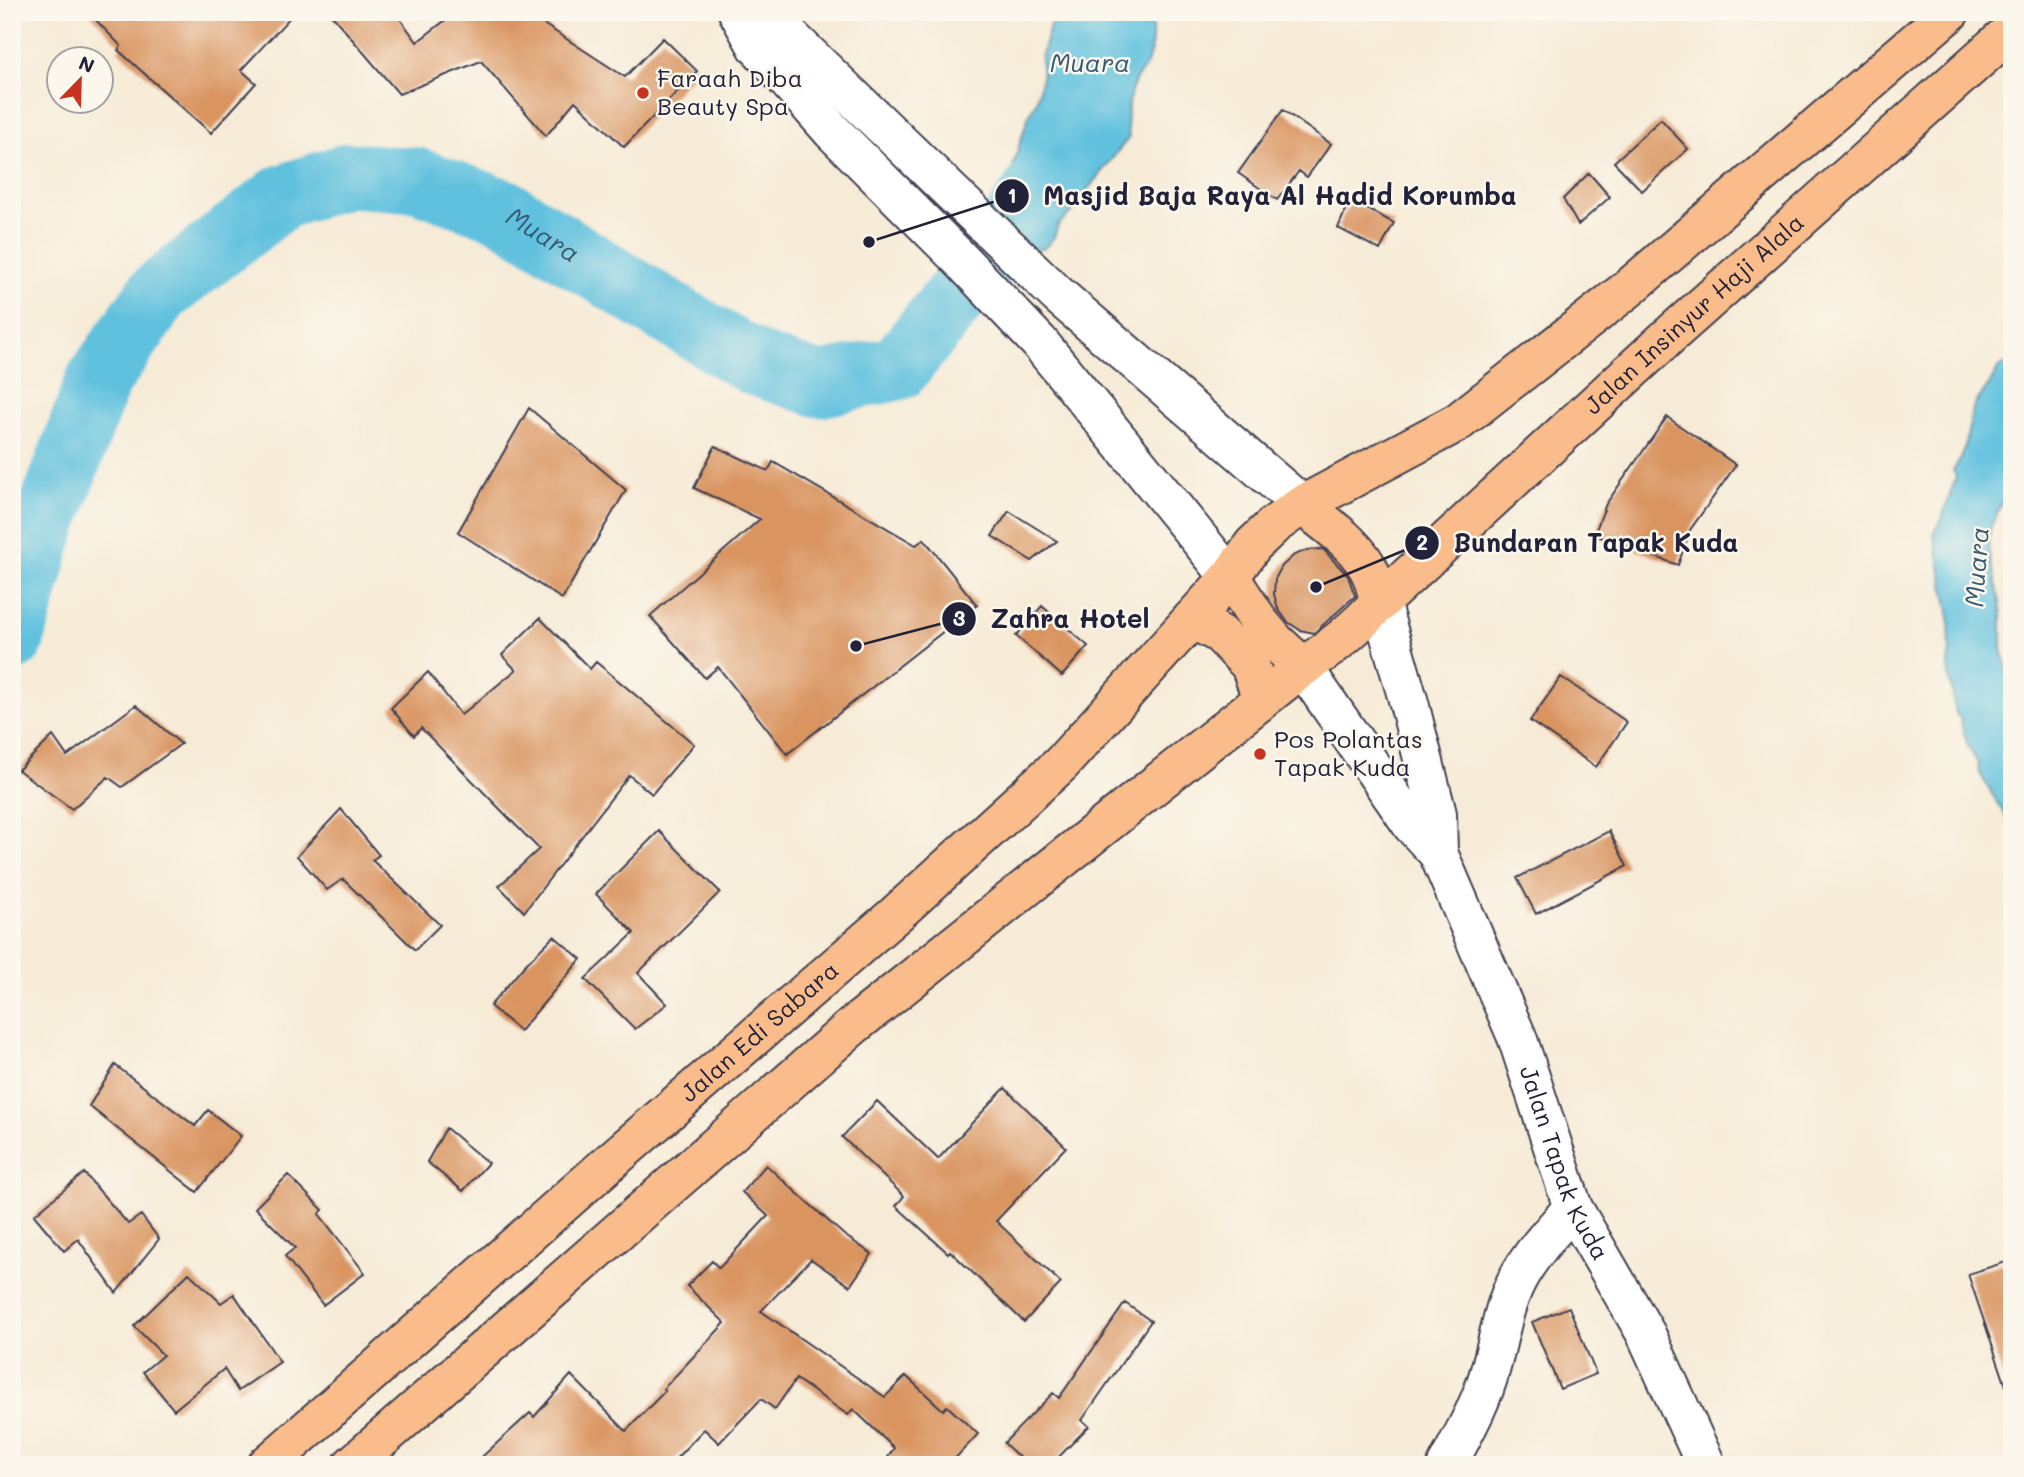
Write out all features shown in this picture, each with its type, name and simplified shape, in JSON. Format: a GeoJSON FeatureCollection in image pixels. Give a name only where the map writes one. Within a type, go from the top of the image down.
{"type":"FeatureCollection","features":[{"type":"Feature","properties":{"kind":"main road"},"geometry":{"type":"LineString","coordinates":[[1303,667],[1260,623],[1230,577],[1253,545],[1274,525],[1302,505],[1458,422],[1629,288],[1950,12]]}},
{"type":"Feature","properties":{"kind":"main road","name":"Jalan Insinyur Haji Alala"},"geometry":{"type":"LineString","coordinates":[[1380,603],[1670,335],[2012,30]]}},
{"type":"Feature","properties":{"kind":"main road"},"geometry":{"type":"LineString","coordinates":[[352,1465],[854,1025],[1262,699],[1357,627],[1380,603],[1372,576],[1352,546],[1302,505]]}},
{"type":"Feature","properties":{"kind":"main road","name":"Jalan Edi Sabara"},"geometry":{"type":"LineString","coordinates":[[267,1465],[659,1118],[895,915],[1061,764],[1230,577]]}},
{"type":"Feature","properties":{"kind":"main road"},"geometry":{"type":"LineString","coordinates":[[1192,619],[1220,634],[1250,665],[1262,699]]}},
{"type":"Feature","properties":{"kind":"street"},"geometry":{"type":"LineString","coordinates":[[738,12],[757,46],[832,131],[1039,342],[1230,577]]}},
{"type":"Feature","properties":{"kind":"street"},"geometry":{"type":"LineString","coordinates":[[751,12],[781,28],[1058,295],[1302,505]]}},
{"type":"Feature","properties":{"kind":"street","name":"Jalan Tapak Kuda"},"geometry":{"type":"LineString","coordinates":[[1380,603],[1437,814],[1438,853]]}},
{"type":"Feature","properties":{"kind":"street","name":"Jalan Tapak Kuda"},"geometry":{"type":"LineString","coordinates":[[1303,667],[1412,825],[1438,853],[1517,1037],[1573,1208],[1646,1335],[1706,1465]]}},
{"type":"Feature","properties":{"kind":"street"},"geometry":{"type":"LineString","coordinates":[[1447,1465],[1472,1417],[1491,1369],[1508,1301],[1516,1282],[1539,1245],[1573,1208]]}},
{"type":"Feature","properties":{"kind":"water","name":"Muara"},"geometry":{"type":"Polygon","coordinates":[[[1054,12],[1151,12],[1152,39],[1146,66],[1136,79],[1129,100],[1129,137],[1075,209],[1058,225],[1050,242],[1044,248],[1035,250],[996,214],[1002,203],[1029,115],[1036,102],[1042,77],[1041,58],[1054,12]]]}},
{"type":"Feature","properties":{"kind":"water","name":"Muara"},"geometry":{"type":"Polygon","coordinates":[[[2012,360],[2012,480],[1991,526],[1988,549],[2002,615],[2002,649],[2008,687],[2012,694],[2012,827],[1979,772],[1978,763],[1968,747],[1960,718],[1956,714],[1948,663],[1949,612],[1934,534],[1956,477],[1953,470],[1964,450],[1974,405],[1999,368],[2012,360]]]}},
{"type":"Feature","properties":{"kind":"building"},"geometry":{"type":"Polygon","coordinates":[[[88,12],[295,12],[241,70],[256,83],[211,133],[118,50],[121,46],[88,12]]]}},
{"type":"Feature","properties":{"kind":"building"},"geometry":{"type":"Polygon","coordinates":[[[329,12],[395,12],[417,42],[456,12],[525,12],[625,77],[663,38],[697,71],[624,147],[575,101],[546,136],[481,61],[399,94],[329,12]]]}},
{"type":"Feature","properties":{"kind":"building"},"geometry":{"type":"Polygon","coordinates":[[[1283,110],[1331,144],[1307,177],[1299,171],[1277,200],[1238,173],[1283,110]]]}},
{"type":"Feature","properties":{"kind":"building"},"geometry":{"type":"Polygon","coordinates":[[[1661,119],[1688,149],[1642,191],[1614,162],[1661,119]]]}},
{"type":"Feature","properties":{"kind":"building"},"geometry":{"type":"Polygon","coordinates":[[[1589,173],[1610,197],[1578,225],[1563,199],[1589,173]]]}},
{"type":"Feature","properties":{"kind":"building"},"geometry":{"type":"Polygon","coordinates":[[[1350,200],[1394,223],[1380,250],[1338,228],[1350,200]]]}},
{"type":"Feature","properties":{"kind":"building"},"geometry":{"type":"Polygon","coordinates":[[[529,408],[626,490],[562,599],[458,532],[529,408]]]}},
{"type":"Feature","properties":{"kind":"building"},"geometry":{"type":"Polygon","coordinates":[[[1667,417],[1736,465],[1690,530],[1678,565],[1594,535],[1606,504],[1667,417]]]}},
{"type":"Feature","properties":{"kind":"building"},"geometry":{"type":"Polygon","coordinates":[[[715,446],[768,471],[773,462],[916,545],[924,539],[977,605],[787,754],[718,667],[705,678],[650,616],[760,519],[694,488],[715,446]]]}},
{"type":"Feature","properties":{"kind":"building"},"geometry":{"type":"Polygon","coordinates":[[[1009,511],[1057,541],[1032,561],[992,536],[1009,511]]]}},
{"type":"Feature","properties":{"kind":"building"},"geometry":{"type":"Polygon","coordinates":[[[1323,549],[1348,576],[1355,596],[1314,633],[1300,630],[1288,622],[1278,609],[1274,594],[1275,579],[1282,566],[1294,555],[1323,549]]]}},
{"type":"Feature","properties":{"kind":"building"},"geometry":{"type":"Polygon","coordinates":[[[1042,606],[1088,646],[1062,676],[1016,636],[1042,606]]]}},
{"type":"Feature","properties":{"kind":"building"},"geometry":{"type":"Polygon","coordinates":[[[540,618],[590,669],[596,662],[694,744],[652,794],[629,775],[524,912],[499,886],[539,849],[421,728],[414,736],[391,708],[428,672],[461,715],[516,670],[502,655],[540,618]]]}},
{"type":"Feature","properties":{"kind":"building"},"geometry":{"type":"Polygon","coordinates":[[[1561,677],[1627,722],[1596,767],[1530,721],[1561,677]]]}},
{"type":"Feature","properties":{"kind":"building"},"geometry":{"type":"Polygon","coordinates":[[[136,705],[181,744],[122,787],[108,777],[72,809],[18,770],[53,736],[67,756],[136,705]]]}},
{"type":"Feature","properties":{"kind":"building"},"geometry":{"type":"Polygon","coordinates":[[[341,809],[379,855],[372,860],[440,925],[415,950],[343,879],[327,890],[297,856],[341,809]]]}},
{"type":"Feature","properties":{"kind":"building"},"geometry":{"type":"Polygon","coordinates":[[[659,831],[720,892],[638,973],[667,1004],[635,1029],[585,979],[634,933],[596,894],[659,831]]]}},
{"type":"Feature","properties":{"kind":"building"},"geometry":{"type":"Polygon","coordinates":[[[1609,831],[1627,866],[1536,914],[1517,878],[1609,831]]]}},
{"type":"Feature","properties":{"kind":"building"},"geometry":{"type":"Polygon","coordinates":[[[554,936],[581,959],[520,1031],[490,1006],[554,936]]]}},
{"type":"Feature","properties":{"kind":"building"},"geometry":{"type":"Polygon","coordinates":[[[115,1065],[195,1126],[208,1110],[241,1136],[197,1192],[89,1106],[115,1065]]]}},
{"type":"Feature","properties":{"kind":"building"},"geometry":{"type":"Polygon","coordinates":[[[1005,1088],[1066,1147],[996,1221],[1061,1283],[1024,1322],[950,1251],[948,1253],[896,1206],[904,1196],[842,1137],[877,1101],[938,1159],[1005,1088]]]}},
{"type":"Feature","properties":{"kind":"building"},"geometry":{"type":"Polygon","coordinates":[[[446,1128],[488,1163],[463,1191],[427,1162],[446,1128]]]}},
{"type":"Feature","properties":{"kind":"building"},"geometry":{"type":"Polygon","coordinates":[[[766,1165],[844,1235],[872,1254],[850,1286],[811,1259],[761,1311],[885,1397],[906,1376],[943,1410],[947,1406],[978,1434],[949,1465],[883,1465],[894,1448],[853,1409],[848,1415],[796,1379],[775,1409],[761,1399],[719,1443],[704,1429],[670,1465],[473,1465],[530,1413],[534,1417],[571,1375],[626,1431],[725,1323],[687,1286],[712,1261],[719,1268],[768,1216],[742,1192],[766,1165]]]}},
{"type":"Feature","properties":{"kind":"building"},"geometry":{"type":"Polygon","coordinates":[[[84,1173],[128,1224],[141,1215],[159,1239],[116,1293],[78,1239],[64,1251],[34,1215],[84,1173]]]}},
{"type":"Feature","properties":{"kind":"building"},"geometry":{"type":"Polygon","coordinates":[[[288,1175],[323,1210],[319,1214],[365,1273],[323,1305],[285,1256],[295,1248],[255,1208],[288,1175]]]}},
{"type":"Feature","properties":{"kind":"building"},"geometry":{"type":"Polygon","coordinates":[[[2012,1260],[2012,1388],[2007,1389],[1968,1274],[2012,1260]]]}},
{"type":"Feature","properties":{"kind":"building"},"geometry":{"type":"Polygon","coordinates":[[[189,1273],[221,1303],[234,1294],[280,1362],[238,1391],[224,1369],[174,1410],[143,1372],[163,1355],[134,1326],[189,1273]]]}},
{"type":"Feature","properties":{"kind":"building"},"geometry":{"type":"Polygon","coordinates":[[[1125,1303],[1151,1321],[1082,1420],[1089,1426],[1051,1465],[1027,1465],[1004,1443],[1053,1393],[1059,1398],[1125,1303]]]}},
{"type":"Feature","properties":{"kind":"building"},"geometry":{"type":"Polygon","coordinates":[[[1569,1307],[1596,1374],[1560,1389],[1532,1322],[1569,1307]]]}},
{"type":"Feature","properties":{"kind":"waterway","name":"Muara"},"geometry":{"type":"LineString","coordinates":[[12,639],[41,536],[98,381],[159,293],[282,197],[348,175],[417,180],[504,211],[756,364],[819,385],[898,368],[1009,231],[1040,184]]}},
{"type":"Feature","properties":{"kind":"place","name":"Faraah Diba Beauty Spa"},"geometry":{"type":"Point","coordinates":[643,93]}},
{"type":"Feature","properties":{"kind":"place","name":"Masjid Baja Raya Al Hadid Korumba"},"geometry":{"type":"Point","coordinates":[869,242]}},
{"type":"Feature","properties":{"kind":"place","name":"Bundaran Tapak Kuda"},"geometry":{"type":"Point","coordinates":[1316,587]}},
{"type":"Feature","properties":{"kind":"place","name":"Zahra Hotel"},"geometry":{"type":"Point","coordinates":[856,646]}},
{"type":"Feature","properties":{"kind":"place","name":"Pos Polantas Tapak Kuda"},"geometry":{"type":"Point","coordinates":[1260,754]}}]}
